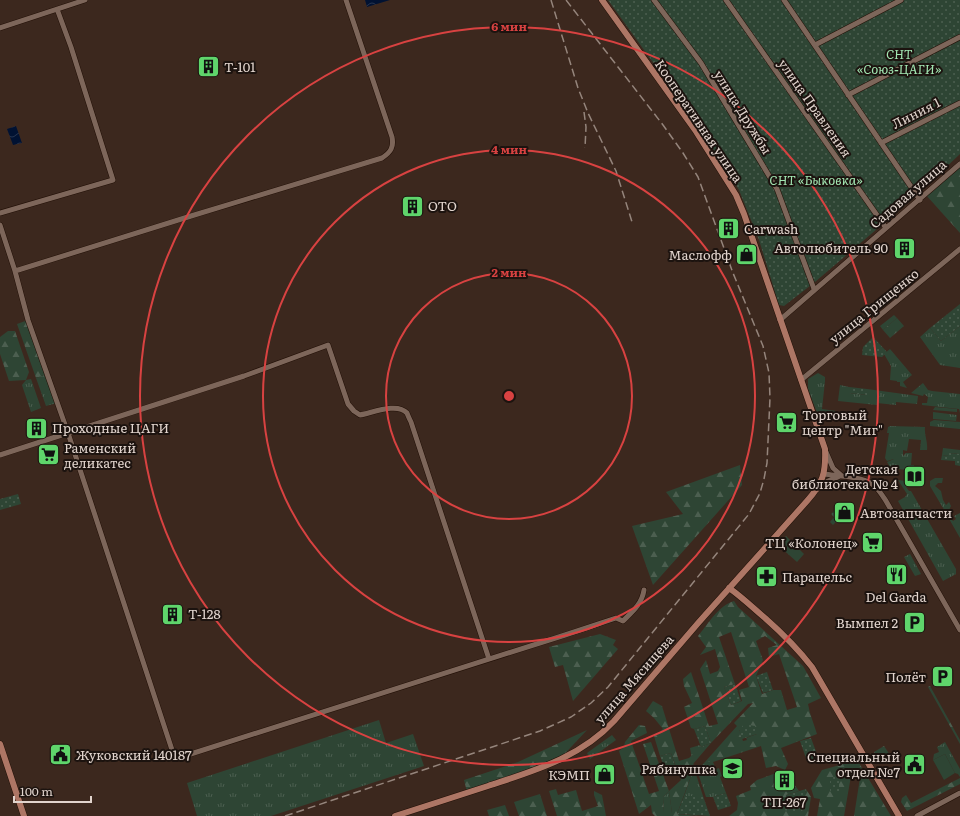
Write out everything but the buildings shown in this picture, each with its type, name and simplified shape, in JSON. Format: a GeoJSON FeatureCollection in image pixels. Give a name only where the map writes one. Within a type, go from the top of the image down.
{"type":"FeatureCollection","features":[{"type":"Feature","properties":{"kind":"main road","name":"Кооперативная улица"},"geometry":{"type":"LineString","coordinates":[[602,0],[696,130],[736,195],[753,236],[780,320],[825,449],[824,474],[816,490]]}},
{"type":"Feature","properties":{"kind":"main road","name":"улица Мясищева"},"geometry":{"type":"LineString","coordinates":[[395,816],[540,769],[558,761],[586,745],[608,728],[816,490]]}},
{"type":"Feature","properties":{"kind":"main road"},"geometry":{"type":"LineString","coordinates":[[729,588],[739,595],[780,632],[812,667],[899,816]]}},
{"type":"Feature","properties":{"kind":"main road"},"geometry":{"type":"LineString","coordinates":[[0,744],[24,816]]}},
{"type":"Feature","properties":{"kind":"street"},"geometry":{"type":"LineString","coordinates":[[0,28],[85,0]]}},
{"type":"Feature","properties":{"kind":"street"},"geometry":{"type":"LineString","coordinates":[[15,271],[382,158],[389,154],[392,149],[392,137],[346,0]]}},
{"type":"Feature","properties":{"kind":"street","name":"улица Дружбы"},"geometry":{"type":"LineString","coordinates":[[654,0],[701,64],[778,189],[814,290]]}},
{"type":"Feature","properties":{"kind":"street","name":"улица Правления"},"geometry":{"type":"LineString","coordinates":[[726,0],[886,228]]}},
{"type":"Feature","properties":{"kind":"street"},"geometry":{"type":"LineString","coordinates":[[784,0],[920,200]]}},
{"type":"Feature","properties":{"kind":"street"},"geometry":{"type":"LineString","coordinates":[[815,45],[901,0]]}},
{"type":"Feature","properties":{"kind":"street"},"geometry":{"type":"LineString","coordinates":[[0,213],[113,180],[71,47],[57,9]]}},
{"type":"Feature","properties":{"kind":"street"},"geometry":{"type":"LineString","coordinates":[[848,95],[960,37]]}},
{"type":"Feature","properties":{"kind":"street","name":"Линия 1"},"geometry":{"type":"LineString","coordinates":[[881,142],[960,103]]}},
{"type":"Feature","properties":{"kind":"street","name":"Садовая улица"},"geometry":{"type":"LineString","coordinates":[[780,320],[960,164]]}},
{"type":"Feature","properties":{"kind":"street"},"geometry":{"type":"LineString","coordinates":[[0,226],[15,271],[28,320],[68,433],[175,759],[616,618],[623,621],[637,607],[643,596],[644,590]]}},
{"type":"Feature","properties":{"kind":"street","name":"улица Грищенко"},"geometry":{"type":"LineString","coordinates":[[801,380],[960,249]]}},
{"type":"Feature","properties":{"kind":"street"},"geometry":{"type":"LineString","coordinates":[[0,455],[244,376],[328,345],[348,404],[354,411],[360,415],[392,408],[406,413],[489,659]]}},
{"type":"Feature","properties":{"kind":"street"},"geometry":{"type":"LineString","coordinates":[[825,449],[834,470],[843,477]]}},
{"type":"Feature","properties":{"kind":"street"},"geometry":{"type":"LineString","coordinates":[[824,474],[870,482],[883,496],[960,630]]}},
{"type":"Feature","properties":{"kind":"street"},"geometry":{"type":"LineString","coordinates":[[816,490],[835,477],[843,477]]}},
{"type":"Feature","properties":{"kind":"street"},"geometry":{"type":"LineString","coordinates":[[917,816],[960,793]]}},
{"type":"Feature","properties":{"kind":"green space","name":"СНТ «Быковка»"},"geometry":{"type":"Polygon","coordinates":[[[608,0],[960,0],[960,154],[919,193],[815,282],[784,306],[779,305],[759,240],[739,190],[696,122],[608,0]]]}},
{"type":"Feature","properties":{"kind":"green space"},"geometry":{"type":"Polygon","coordinates":[[[960,164],[960,233],[926,195],[960,164]]]}},
{"type":"Feature","properties":{"kind":"green space"},"geometry":{"type":"Polygon","coordinates":[[[960,304],[960,326],[941,341],[930,328],[960,304]]]}},
{"type":"Feature","properties":{"kind":"green space"},"geometry":{"type":"Polygon","coordinates":[[[894,315],[897,318],[883,330],[880,326],[894,315]]]}},
{"type":"Feature","properties":{"kind":"green space"},"geometry":{"type":"Polygon","coordinates":[[[897,318],[904,326],[890,338],[883,330],[897,318]]]}},
{"type":"Feature","properties":{"kind":"green space"},"geometry":{"type":"Polygon","coordinates":[[[28,320],[47,374],[36,378],[17,324],[28,320]]]}},
{"type":"Feature","properties":{"kind":"green space"},"geometry":{"type":"Polygon","coordinates":[[[960,326],[960,368],[940,365],[920,337],[930,328],[941,341],[960,326]]]}},
{"type":"Feature","properties":{"kind":"green space"},"geometry":{"type":"Polygon","coordinates":[[[8,331],[15,331],[29,372],[26,380],[9,381],[0,354],[0,337],[8,331]]]}},
{"type":"Feature","properties":{"kind":"green space"},"geometry":{"type":"Polygon","coordinates":[[[873,337],[887,352],[882,357],[862,355],[863,347],[873,337]]]}},
{"type":"Feature","properties":{"kind":"green space"},"geometry":{"type":"Polygon","coordinates":[[[890,349],[912,375],[903,382],[907,388],[900,386],[900,382],[890,380],[891,366],[884,354],[890,349]]]}},
{"type":"Feature","properties":{"kind":"green space"},"geometry":{"type":"Polygon","coordinates":[[[818,373],[825,377],[822,409],[836,411],[835,414],[829,414],[828,416],[819,418],[808,389],[808,379],[818,373]]]}},
{"type":"Feature","properties":{"kind":"green space"},"geometry":{"type":"Polygon","coordinates":[[[47,374],[57,403],[46,406],[36,378],[47,374]]]}},
{"type":"Feature","properties":{"kind":"green space"},"geometry":{"type":"Polygon","coordinates":[[[31,379],[41,408],[31,412],[22,385],[26,380],[31,379]]]}},
{"type":"Feature","properties":{"kind":"green space"},"geometry":{"type":"Polygon","coordinates":[[[923,383],[928,390],[960,394],[960,413],[959,409],[922,405],[922,403],[927,403],[928,397],[924,394],[923,396],[911,393],[923,383]]]}},
{"type":"Feature","properties":{"kind":"green space"},"geometry":{"type":"Polygon","coordinates":[[[840,385],[849,387],[849,393],[866,395],[867,389],[918,396],[917,404],[896,402],[896,405],[877,403],[877,405],[838,401],[840,385]]]}},
{"type":"Feature","properties":{"kind":"green space"},"geometry":{"type":"Polygon","coordinates":[[[849,387],[867,389],[867,395],[849,393],[849,387]]]}},
{"type":"Feature","properties":{"kind":"green space"},"geometry":{"type":"Polygon","coordinates":[[[935,407],[957,409],[957,412],[933,410],[935,407]]]}},
{"type":"Feature","properties":{"kind":"green space"},"geometry":{"type":"Polygon","coordinates":[[[933,412],[957,415],[956,421],[933,419],[933,412]]]}},
{"type":"Feature","properties":{"kind":"green space"},"geometry":{"type":"Polygon","coordinates":[[[934,420],[960,422],[960,429],[930,426],[930,422],[934,420]]]}},
{"type":"Feature","properties":{"kind":"green space"},"geometry":{"type":"Polygon","coordinates":[[[888,427],[925,427],[927,450],[920,450],[921,440],[909,439],[907,451],[903,450],[903,456],[906,453],[912,453],[911,465],[914,465],[914,473],[907,472],[907,470],[898,469],[897,474],[894,474],[887,462],[894,459],[887,461],[885,458],[889,433],[887,433],[888,427]]]}},
{"type":"Feature","properties":{"kind":"green space"},"geometry":{"type":"Polygon","coordinates":[[[943,448],[960,450],[960,454],[950,453],[949,456],[942,455],[943,448]]]}},
{"type":"Feature","properties":{"kind":"green space"},"geometry":{"type":"Polygon","coordinates":[[[949,453],[960,454],[960,466],[955,465],[955,461],[941,460],[942,455],[949,456],[949,453]]]}},
{"type":"Feature","properties":{"kind":"green space"},"geometry":{"type":"Polygon","coordinates":[[[740,465],[742,485],[653,585],[632,526],[683,514],[666,492],[740,465]]]}},
{"type":"Feature","properties":{"kind":"green space"},"geometry":{"type":"Polygon","coordinates":[[[935,478],[943,478],[942,483],[938,483],[935,486],[941,491],[946,505],[949,502],[951,506],[946,513],[930,486],[930,481],[935,478]]]}},
{"type":"Feature","properties":{"kind":"green space"},"geometry":{"type":"Polygon","coordinates":[[[840,480],[859,482],[861,485],[859,488],[831,485],[840,480]]]}},
{"type":"Feature","properties":{"kind":"green space"},"geometry":{"type":"Polygon","coordinates":[[[898,480],[906,481],[906,487],[909,491],[911,491],[956,569],[956,574],[943,581],[898,501],[907,494],[898,480]]]}},
{"type":"Feature","properties":{"kind":"green space"},"geometry":{"type":"Polygon","coordinates":[[[18,494],[21,504],[0,510],[0,499],[18,494]]]}},
{"type":"Feature","properties":{"kind":"green space"},"geometry":{"type":"Polygon","coordinates":[[[838,507],[848,509],[833,525],[830,522],[834,517],[831,514],[838,507]]]}},
{"type":"Feature","properties":{"kind":"green space"},"geometry":{"type":"Polygon","coordinates":[[[960,513],[960,538],[948,517],[949,516],[953,521],[956,519],[954,516],[960,513]]]}},
{"type":"Feature","properties":{"kind":"green space"},"geometry":{"type":"Polygon","coordinates":[[[786,536],[804,554],[797,562],[779,546],[786,536]]]}},
{"type":"Feature","properties":{"kind":"green space"},"geometry":{"type":"Polygon","coordinates":[[[910,554],[921,574],[915,576],[904,557],[910,554]]]}},
{"type":"Feature","properties":{"kind":"green space"},"geometry":{"type":"Polygon","coordinates":[[[734,601],[738,607],[803,666],[821,698],[808,704],[817,734],[781,748],[788,764],[785,770],[776,766],[766,768],[761,746],[713,762],[705,762],[737,726],[734,723],[753,703],[748,704],[711,743],[705,726],[694,729],[691,728],[684,707],[692,703],[684,686],[683,679],[691,672],[709,726],[718,724],[700,669],[706,660],[710,674],[718,671],[720,667],[715,649],[700,655],[706,647],[698,636],[723,606],[734,601]],[[731,632],[719,637],[735,684],[724,687],[731,705],[742,701],[739,690],[749,687],[731,632]],[[765,636],[756,641],[763,660],[756,676],[762,694],[773,690],[781,690],[787,710],[797,707],[779,654],[769,657],[768,648],[777,645],[765,636]],[[739,730],[743,741],[747,740],[746,738],[757,734],[739,730]]]}},
{"type":"Feature","properties":{"kind":"green space"},"geometry":{"type":"Polygon","coordinates":[[[600,634],[616,640],[613,645],[618,649],[573,701],[563,665],[555,667],[549,647],[600,634]]]}},
{"type":"Feature","properties":{"kind":"green space"},"geometry":{"type":"Polygon","coordinates":[[[767,672],[773,690],[763,693],[756,676],[767,672]]]}},
{"type":"Feature","properties":{"kind":"green space"},"geometry":{"type":"Polygon","coordinates":[[[735,684],[741,701],[731,705],[724,687],[735,684]]]}},
{"type":"Feature","properties":{"kind":"green space"},"geometry":{"type":"Polygon","coordinates":[[[930,686],[960,740],[960,744],[928,687],[930,686]]]}},
{"type":"Feature","properties":{"kind":"green space"},"geometry":{"type":"Polygon","coordinates":[[[653,701],[662,706],[679,761],[689,758],[692,755],[694,768],[677,814],[699,816],[655,816],[652,813],[651,805],[639,814],[619,751],[624,747],[625,742],[639,725],[645,726],[647,733],[631,741],[649,794],[659,791],[643,744],[651,742],[669,791],[681,780],[671,753],[660,756],[654,736],[663,729],[646,711],[653,701]],[[669,791],[663,797],[664,812],[672,813],[669,791]]]}},
{"type":"Feature","properties":{"kind":"green space"},"geometry":{"type":"Polygon","coordinates":[[[379,720],[386,743],[413,734],[424,766],[271,816],[197,816],[187,783],[379,720]]]}},
{"type":"Feature","properties":{"kind":"green space"},"geometry":{"type":"Polygon","coordinates":[[[744,724],[755,726],[757,734],[742,739],[739,731],[744,724]]]}},
{"type":"Feature","properties":{"kind":"green space"},"geometry":{"type":"Polygon","coordinates":[[[705,726],[711,743],[701,747],[694,729],[705,726]]]}},
{"type":"Feature","properties":{"kind":"green space"},"geometry":{"type":"Polygon","coordinates":[[[587,730],[558,761],[467,792],[464,780],[518,762],[587,730]]]}},
{"type":"Feature","properties":{"kind":"green space"},"geometry":{"type":"Polygon","coordinates":[[[612,735],[616,740],[590,759],[587,753],[612,735]]]}},
{"type":"Feature","properties":{"kind":"green space"},"geometry":{"type":"Polygon","coordinates":[[[811,738],[818,757],[807,761],[800,741],[811,738]]]}},
{"type":"Feature","properties":{"kind":"green space"},"geometry":{"type":"Polygon","coordinates":[[[945,742],[960,769],[960,777],[955,773],[945,754],[933,760],[934,754],[939,752],[937,747],[945,742]]]}},
{"type":"Feature","properties":{"kind":"green space"},"geometry":{"type":"Polygon","coordinates":[[[711,743],[693,764],[690,748],[700,745],[701,747],[711,743]]]}},
{"type":"Feature","properties":{"kind":"green space"},"geometry":{"type":"Polygon","coordinates":[[[884,746],[892,758],[882,764],[874,752],[884,746]]]}},
{"type":"Feature","properties":{"kind":"green space"},"geometry":{"type":"Polygon","coordinates":[[[671,753],[677,771],[667,774],[660,756],[671,753]]]}},
{"type":"Feature","properties":{"kind":"green space"},"geometry":{"type":"Polygon","coordinates":[[[945,754],[955,773],[944,780],[933,760],[945,754]]]}},
{"type":"Feature","properties":{"kind":"green space"},"geometry":{"type":"Polygon","coordinates":[[[856,758],[891,816],[854,816],[860,778],[851,776],[844,816],[817,816],[820,799],[814,798],[811,788],[822,770],[847,763],[856,758]]]}},
{"type":"Feature","properties":{"kind":"green space"},"geometry":{"type":"Polygon","coordinates":[[[705,762],[713,762],[716,769],[719,768],[722,776],[720,777],[726,793],[713,797],[706,797],[697,770],[705,762]]]}},
{"type":"Feature","properties":{"kind":"green space"},"geometry":{"type":"Polygon","coordinates":[[[694,768],[703,796],[684,796],[694,768]]]}},
{"type":"Feature","properties":{"kind":"green space"},"geometry":{"type":"Polygon","coordinates":[[[776,773],[781,787],[794,784],[799,791],[786,795],[802,812],[806,789],[811,797],[808,816],[729,816],[737,810],[738,803],[736,796],[751,790],[750,786],[757,780],[776,773]]]}},
{"type":"Feature","properties":{"kind":"green space"},"geometry":{"type":"Polygon","coordinates":[[[830,777],[839,777],[839,791],[830,791],[830,777]]]}},
{"type":"Feature","properties":{"kind":"green space"},"geometry":{"type":"Polygon","coordinates":[[[960,778],[960,784],[907,811],[901,802],[902,798],[906,795],[911,803],[960,778]]]}},
{"type":"Feature","properties":{"kind":"green space"},"geometry":{"type":"Polygon","coordinates":[[[556,789],[558,795],[576,790],[582,811],[598,806],[594,791],[602,795],[606,816],[557,816],[549,791],[556,789]]]}},
{"type":"Feature","properties":{"kind":"green space"},"geometry":{"type":"Polygon","coordinates":[[[806,789],[802,813],[784,810],[786,795],[806,789]]]}},
{"type":"Feature","properties":{"kind":"green space"},"geometry":{"type":"Polygon","coordinates":[[[669,791],[672,813],[664,813],[663,797],[669,791]]]}},
{"type":"Feature","properties":{"kind":"green space"},"geometry":{"type":"Polygon","coordinates":[[[726,793],[731,806],[718,810],[713,797],[726,793]]]}},
{"type":"Feature","properties":{"kind":"green space"},"geometry":{"type":"Polygon","coordinates":[[[540,794],[547,816],[519,816],[514,802],[540,794]]]}},
{"type":"Feature","properties":{"kind":"green space"},"geometry":{"type":"Polygon","coordinates":[[[684,796],[703,796],[710,816],[677,814],[684,796]]]}},
{"type":"Feature","properties":{"kind":"green space"},"geometry":{"type":"Polygon","coordinates":[[[505,805],[509,816],[489,816],[487,810],[505,805]]]}},
{"type":"Feature","properties":{"kind":"water"},"geometry":{"type":"Polygon","coordinates":[[[365,0],[390,0],[367,7],[365,0]]]}},
{"type":"Feature","properties":{"kind":"water"},"geometry":{"type":"Polygon","coordinates":[[[16,126],[22,143],[13,145],[7,129],[16,126]]]}},
{"type":"Feature","properties":{"kind":"railway"},"geometry":{"type":"LineString","coordinates":[[551,0],[578,88],[588,113],[616,171],[633,225]]}},
{"type":"Feature","properties":{"kind":"railway"},"geometry":{"type":"LineString","coordinates":[[285,816],[540,731],[571,717],[591,703],[608,687],[749,514],[760,493],[767,463],[770,398],[769,373],[763,346],[733,273],[698,177],[663,125],[566,0]]}},
{"type":"Feature","properties":{"kind":"railway"},"geometry":{"type":"LineString","coordinates":[[584,112],[586,127],[585,148]]}},
{"type":"Feature","properties":{"kind":"place","name":"Т-101"},"geometry":{"type":"Point","coordinates":[209,67]}},
{"type":"Feature","properties":{"kind":"place","name":"ОТО"},"geometry":{"type":"Point","coordinates":[412,206]}},
{"type":"Feature","properties":{"kind":"place","name":"Carwash"},"geometry":{"type":"Point","coordinates":[729,229]}},
{"type":"Feature","properties":{"kind":"place","name":"Автолюбитель 90"},"geometry":{"type":"Point","coordinates":[904,248]}},
{"type":"Feature","properties":{"kind":"place","name":"Маслофф"},"geometry":{"type":"Point","coordinates":[747,255]}},
{"type":"Feature","properties":{"kind":"place","name":"Торговый центр \"Миг\""},"geometry":{"type":"Point","coordinates":[786,422]}},
{"type":"Feature","properties":{"kind":"place","name":"Проходные ЦАГИ"},"geometry":{"type":"Point","coordinates":[36,428]}},
{"type":"Feature","properties":{"kind":"place","name":"Раменский деликатес"},"geometry":{"type":"Point","coordinates":[48,455]}},
{"type":"Feature","properties":{"kind":"place","name":"Детская библиотека № 4"},"geometry":{"type":"Point","coordinates":[914,476]}},
{"type":"Feature","properties":{"kind":"place","name":"Автозапчасти"},"geometry":{"type":"Point","coordinates":[844,513]}},
{"type":"Feature","properties":{"kind":"place","name":"ТЦ «Колонец»"},"geometry":{"type":"Point","coordinates":[873,543]}},
{"type":"Feature","properties":{"kind":"place","name":"Del Garda"},"geometry":{"type":"Point","coordinates":[896,575]}},
{"type":"Feature","properties":{"kind":"place","name":"Парацельс"},"geometry":{"type":"Point","coordinates":[766,577]}},
{"type":"Feature","properties":{"kind":"place","name":"Т-128"},"geometry":{"type":"Point","coordinates":[172,614]}},
{"type":"Feature","properties":{"kind":"place","name":"Вымпел 2"},"geometry":{"type":"Point","coordinates":[914,623]}},
{"type":"Feature","properties":{"kind":"place","name":"Полёт"},"geometry":{"type":"Point","coordinates":[942,677]}},
{"type":"Feature","properties":{"kind":"place","name":"Жуковский 140187"},"geometry":{"type":"Point","coordinates":[61,755]}},
{"type":"Feature","properties":{"kind":"place","name":"Специальный отдел №7"},"geometry":{"type":"Point","coordinates":[915,764]}},
{"type":"Feature","properties":{"kind":"place","name":"Рябинушка"},"geometry":{"type":"Point","coordinates":[732,769]}},
{"type":"Feature","properties":{"kind":"place","name":"КЭМП"},"geometry":{"type":"Point","coordinates":[605,775]}},
{"type":"Feature","properties":{"kind":"place","name":"ТП-267"},"geometry":{"type":"Point","coordinates":[784,780]}},
{"type":"Feature","properties":{"kind":"park label","name":"СНТ «Союз-ЦАГИ»"},"geometry":{"type":"Point","coordinates":[899,62]}}]}
